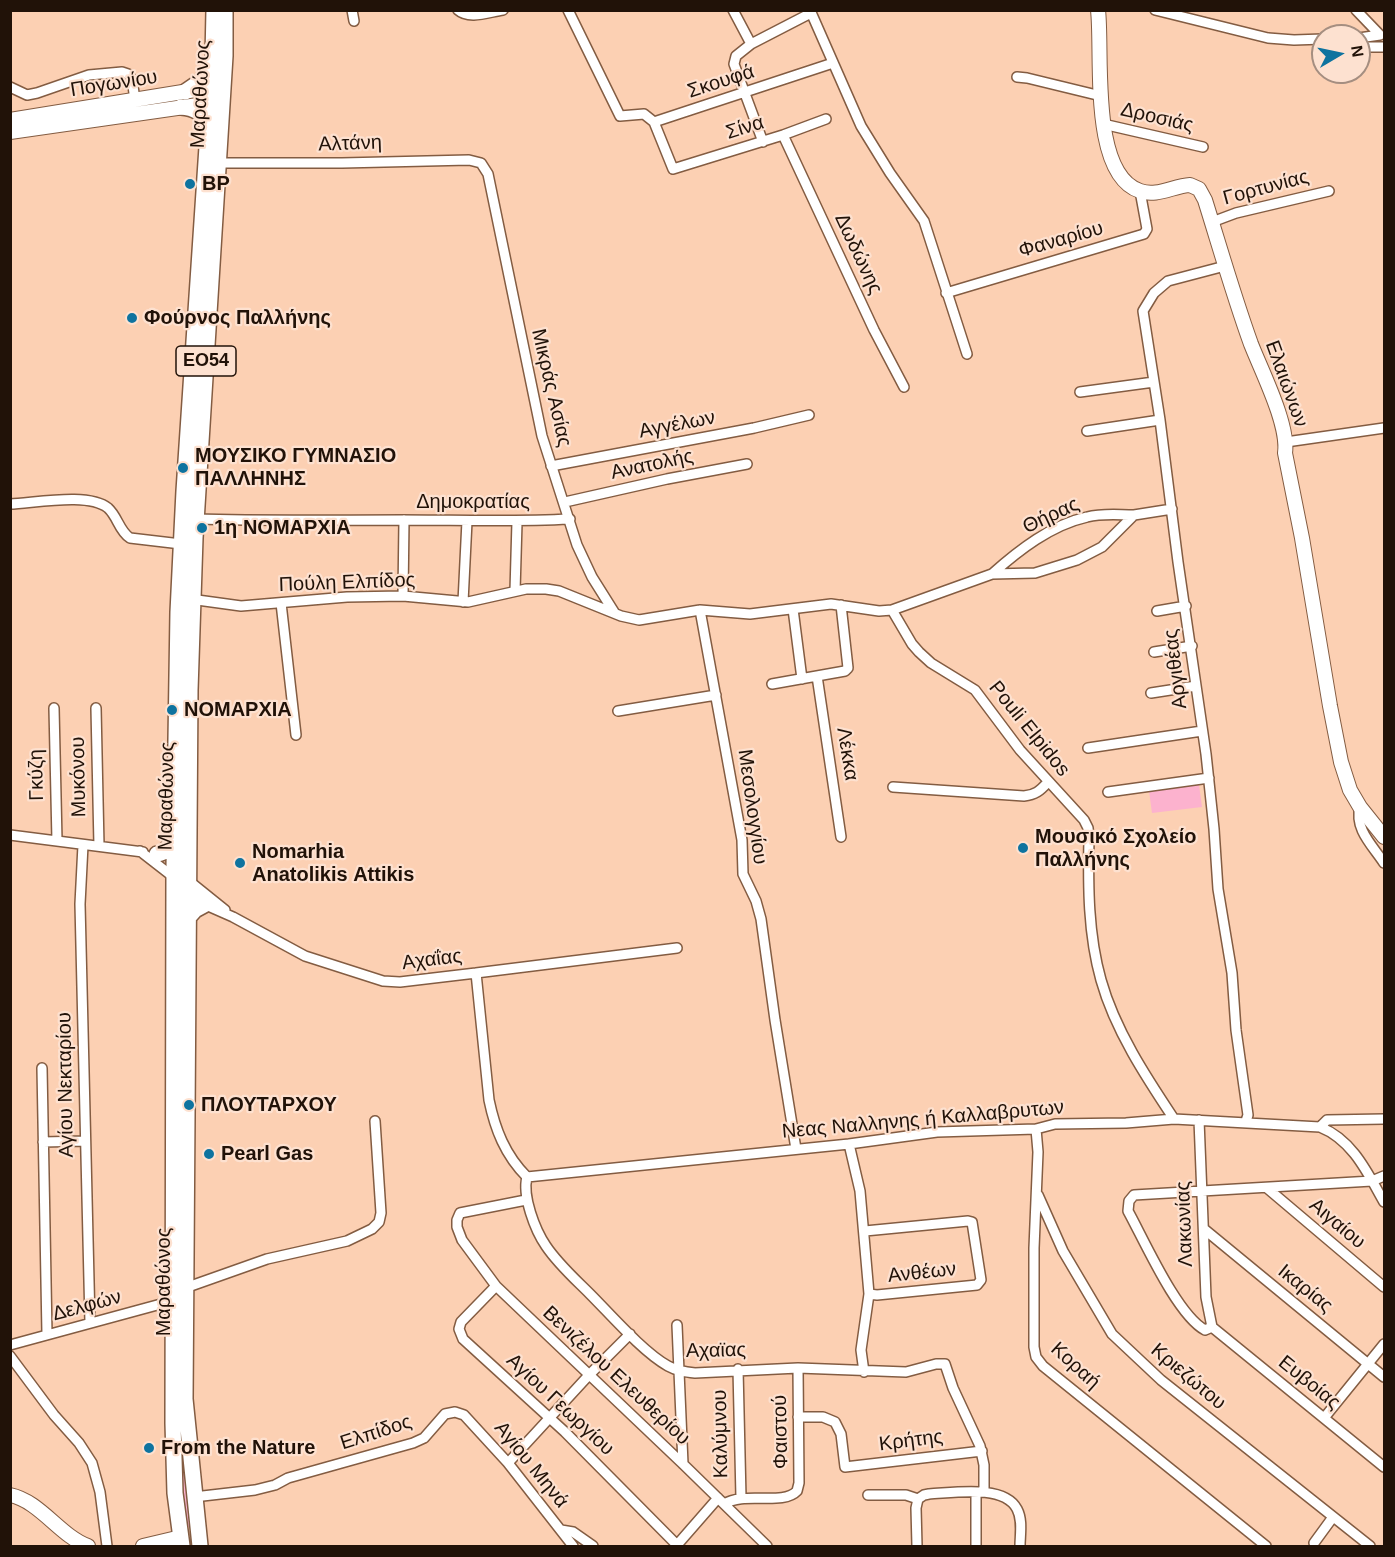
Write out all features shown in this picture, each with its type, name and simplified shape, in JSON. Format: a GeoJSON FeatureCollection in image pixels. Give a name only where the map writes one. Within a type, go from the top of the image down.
{"type":"FeatureCollection","features":[{"type":"Feature","properties":{"kind":"main road","name":"Μαραθώνος"},"geometry":{"type":"LineString","coordinates":[[189,1544],[195,1497],[184,1399],[187,919],[174,836],[186,598],[196,519],[219,163],[217,95],[213,57],[214,10]]}},
{"type":"Feature","properties":{"kind":"main road","name":"Μαραθώνος"},"geometry":{"type":"LineString","coordinates":[[189,1544],[173,1452],[172,1301],[186,598],[181,544],[208,128],[217,95],[225,10]]}},
{"type":"Feature","properties":{"kind":"main road"},"geometry":{"type":"LineString","coordinates":[[1098,10],[1103,124],[1109,152],[1115,166],[1128,183],[1140,191]]}},
{"type":"Feature","properties":{"kind":"main road"},"geometry":{"type":"LineString","coordinates":[[208,128],[204,117],[183,99],[204,78],[211,67],[213,57]]}},
{"type":"Feature","properties":{"kind":"main road","name":"Πογωνίου"},"geometry":{"type":"LineString","coordinates":[[10,132],[183,99],[217,95]]}},
{"type":"Feature","properties":{"kind":"main road","name":"Πογωνίου"},"geometry":{"type":"LineString","coordinates":[[10,120],[135,100],[183,99]]}},
{"type":"Feature","properties":{"kind":"main road","name":"Ελαιώνων"},"geometry":{"type":"LineString","coordinates":[[1140,191],[1155,192],[1193,185],[1203,195],[1286,442],[1285,453],[1304,548],[1334,730],[1344,772],[1359,807],[1384,837]]}},
{"type":"Feature","properties":{"kind":"main road"},"geometry":{"type":"LineString","coordinates":[[157,854],[167,849],[174,836]]}},
{"type":"Feature","properties":{"kind":"main road"},"geometry":{"type":"LineString","coordinates":[[187,919],[195,910],[206,904]]}},
{"type":"Feature","properties":{"kind":"main road"},"geometry":{"type":"LineString","coordinates":[[10,1495],[28,1503],[73,1539],[88,1546]]}},
{"type":"Feature","properties":{"kind":"main road"},"geometry":{"type":"LineString","coordinates":[[142,1546],[189,1544]]}},
{"type":"Feature","properties":{"kind":"main road"},"geometry":{"type":"LineString","coordinates":[[165,1546],[189,1544]]}},
{"type":"Feature","properties":{"kind":"main road"},"geometry":{"type":"LineString","coordinates":[[142,1546],[153,1546]]}},
{"type":"Feature","properties":{"kind":"street"},"geometry":{"type":"LineString","coordinates":[[352,10],[354,21]]}},
{"type":"Feature","properties":{"kind":"street"},"geometry":{"type":"LineString","coordinates":[[458,10],[470,16],[503,10]]}},
{"type":"Feature","properties":{"kind":"street"},"geometry":{"type":"LineString","coordinates":[[568,10],[620,116],[644,114],[654,122]]}},
{"type":"Feature","properties":{"kind":"street"},"geometry":{"type":"LineString","coordinates":[[733,10],[751,44]]}},
{"type":"Feature","properties":{"kind":"street"},"geometry":{"type":"LineString","coordinates":[[1155,10],[1268,38],[1311,39]]}},
{"type":"Feature","properties":{"kind":"street"},"geometry":{"type":"LineString","coordinates":[[1356,10],[1369,24]]}},
{"type":"Feature","properties":{"kind":"street"},"geometry":{"type":"LineString","coordinates":[[763,142],[734,64],[736,56],[751,44],[810,12],[861,126],[890,173],[924,221],[967,354]]}},
{"type":"Feature","properties":{"kind":"street"},"geometry":{"type":"LineString","coordinates":[[1371,26],[1380,35],[1371,36]]}},
{"type":"Feature","properties":{"kind":"street","name":"Σκουφά"},"geometry":{"type":"LineString","coordinates":[[654,122],[746,94],[833,63]]}},
{"type":"Feature","properties":{"kind":"street"},"geometry":{"type":"LineString","coordinates":[[10,87],[27,95],[89,75],[122,72],[128,74],[132,80],[135,100]]}},
{"type":"Feature","properties":{"kind":"street"},"geometry":{"type":"LineString","coordinates":[[1017,77],[1101,96]]}},
{"type":"Feature","properties":{"kind":"street","name":"Σίνα"},"geometry":{"type":"LineString","coordinates":[[654,122],[673,169],[763,142],[826,119]]}},
{"type":"Feature","properties":{"kind":"street","name":"Δροσιάς"},"geometry":{"type":"LineString","coordinates":[[1103,124],[1203,147]]}},
{"type":"Feature","properties":{"kind":"street","name":"Δωδώνης"},"geometry":{"type":"LineString","coordinates":[[783,135],[869,320],[904,387]]}},
{"type":"Feature","properties":{"kind":"street","name":"Αλτάνη"},"geometry":{"type":"LineString","coordinates":[[219,163],[469,160],[481,163]]}},
{"type":"Feature","properties":{"kind":"street","name":"Μικράς Ασίας"},"geometry":{"type":"LineString","coordinates":[[481,163],[488,174],[542,436],[584,561],[614,612]]}},
{"type":"Feature","properties":{"kind":"street","name":"Φαναρίου"},"geometry":{"type":"LineString","coordinates":[[946,293],[1144,234],[1147,230],[1140,191]]}},
{"type":"Feature","properties":{"kind":"street","name":"Γορτυνίας"},"geometry":{"type":"LineString","coordinates":[[1212,222],[1236,213],[1329,191]]}},
{"type":"Feature","properties":{"kind":"street","name":"Αργιθέας"},"geometry":{"type":"LineString","coordinates":[[1225,266],[1168,281],[1157,289],[1146,303],[1144,314],[1209,778],[1218,890],[1232,973],[1236,1030],[1248,1115],[1246,1121]]}},
{"type":"Feature","properties":{"kind":"street"},"geometry":{"type":"LineString","coordinates":[[1080,392],[1154,382]]}},
{"type":"Feature","properties":{"kind":"street","name":"Αγγέλων"},"geometry":{"type":"LineString","coordinates":[[551,466],[699,439],[809,415]]}},
{"type":"Feature","properties":{"kind":"street"},"geometry":{"type":"LineString","coordinates":[[1087,431],[1160,420]]}},
{"type":"Feature","properties":{"kind":"street"},"geometry":{"type":"LineString","coordinates":[[1286,442],[1384,428]]}},
{"type":"Feature","properties":{"kind":"street","name":"Ανατολής"},"geometry":{"type":"LineString","coordinates":[[565,502],[747,464]]}},
{"type":"Feature","properties":{"kind":"street"},"geometry":{"type":"LineString","coordinates":[[10,504],[91,500],[107,508],[130,538],[181,544]]}},
{"type":"Feature","properties":{"kind":"street","name":"Θήρας"},"geometry":{"type":"LineString","coordinates":[[992,574],[1014,555],[1053,531],[1085,517],[1104,514],[1134,515],[1172,509]]}},
{"type":"Feature","properties":{"kind":"street","name":"Θήρας"},"geometry":{"type":"LineString","coordinates":[[892,610],[992,574],[1035,573],[1077,560],[1102,547],[1134,515]]}},
{"type":"Feature","properties":{"kind":"street","name":"Δημοκρατίας"},"geometry":{"type":"LineString","coordinates":[[196,519],[517,522],[570,519]]}},
{"type":"Feature","properties":{"kind":"street"},"geometry":{"type":"LineString","coordinates":[[403,596],[404,520]]}},
{"type":"Feature","properties":{"kind":"street"},"geometry":{"type":"LineString","coordinates":[[463,602],[467,521]]}},
{"type":"Feature","properties":{"kind":"street"},"geometry":{"type":"LineString","coordinates":[[517,522],[515,591],[553,590],[621,616],[639,620],[700,610],[750,615],[819,605],[841,605],[879,611],[892,610]]}},
{"type":"Feature","properties":{"kind":"street","name":"Πούλη Ελπίδος"},"geometry":{"type":"LineString","coordinates":[[186,598],[241,606],[347,597],[403,596],[463,602],[515,591]]}},
{"type":"Feature","properties":{"kind":"street"},"geometry":{"type":"LineString","coordinates":[[280,603],[296,735]]}},
{"type":"Feature","properties":{"kind":"street"},"geometry":{"type":"LineString","coordinates":[[772,684],[845,671],[849,666],[841,605]]}},
{"type":"Feature","properties":{"kind":"street"},"geometry":{"type":"LineString","coordinates":[[1157,611],[1186,606]]}},
{"type":"Feature","properties":{"kind":"street"},"geometry":{"type":"LineString","coordinates":[[793,609],[802,678]]}},
{"type":"Feature","properties":{"kind":"street","name":"Μεσολογγίου"},"geometry":{"type":"LineString","coordinates":[[700,610],[742,840],[743,874],[756,901],[761,920],[796,1149]]}},
{"type":"Feature","properties":{"kind":"street","name":"Pouli Elpidos"},"geometry":{"type":"LineString","coordinates":[[892,610],[912,644],[931,663],[966,683],[981,697],[1020,750],[1084,820],[1088,828],[1091,928],[1101,979],[1121,1029],[1174,1119]]}},
{"type":"Feature","properties":{"kind":"street"},"geometry":{"type":"LineString","coordinates":[[1154,652],[1192,646]]}},
{"type":"Feature","properties":{"kind":"street","name":"Λέκκα"},"geometry":{"type":"LineString","coordinates":[[817,676],[841,837]]}},
{"type":"Feature","properties":{"kind":"street"},"geometry":{"type":"LineString","coordinates":[[1151,693],[1196,686]]}},
{"type":"Feature","properties":{"kind":"street"},"geometry":{"type":"LineString","coordinates":[[618,711],[716,694]]}},
{"type":"Feature","properties":{"kind":"street","name":"Γκύζη"},"geometry":{"type":"LineString","coordinates":[[54,708],[57,841]]}},
{"type":"Feature","properties":{"kind":"street","name":"Μυκόνου"},"geometry":{"type":"LineString","coordinates":[[96,708],[99,846]]}},
{"type":"Feature","properties":{"kind":"street"},"geometry":{"type":"LineString","coordinates":[[1088,748],[1202,731]]}},
{"type":"Feature","properties":{"kind":"street"},"geometry":{"type":"LineString","coordinates":[[1108,792],[1209,778]]}},
{"type":"Feature","properties":{"kind":"street"},"geometry":{"type":"LineString","coordinates":[[893,787],[1024,796],[1034,795],[1047,782]]}},
{"type":"Feature","properties":{"kind":"street"},"geometry":{"type":"LineString","coordinates":[[1359,807],[1359,826],[1384,863]]}},
{"type":"Feature","properties":{"kind":"street"},"geometry":{"type":"LineString","coordinates":[[10,835],[157,854],[181,879]]}},
{"type":"Feature","properties":{"kind":"street","name":"Αγίου Νεκταρίου"},"geometry":{"type":"LineString","coordinates":[[83,845],[80,904],[90,1323]]}},
{"type":"Feature","properties":{"kind":"street"},"geometry":{"type":"LineString","coordinates":[[140,851],[181,879]]}},
{"type":"Feature","properties":{"kind":"street","name":"Αχαΐας"},"geometry":{"type":"LineString","coordinates":[[181,879],[206,904],[316,961],[383,981],[399,982],[476,973],[493,1119],[499,1138],[524,1174]]}},
{"type":"Feature","properties":{"kind":"street","name":"Αχαΐας"},"geometry":{"type":"LineString","coordinates":[[181,879],[233,917]]}},
{"type":"Feature","properties":{"kind":"street"},"geometry":{"type":"LineString","coordinates":[[476,973],[677,948]]}},
{"type":"Feature","properties":{"kind":"street"},"geometry":{"type":"LineString","coordinates":[[42,1068],[47,1335]]}},
{"type":"Feature","properties":{"kind":"street","name":"Νεας Nαλληνης ή Καλλαβρυτων"},"geometry":{"type":"LineString","coordinates":[[524,1174],[849,1144],[938,1132],[1036,1129],[1055,1124],[1107,1124],[1174,1119],[1246,1121],[1320,1127],[1334,1133],[1352,1150],[1384,1202]]}},
{"type":"Feature","properties":{"kind":"street"},"geometry":{"type":"LineString","coordinates":[[1320,1127],[1327,1120],[1384,1119]]}},
{"type":"Feature","properties":{"kind":"street","name":"Λακωνίας"},"geometry":{"type":"LineString","coordinates":[[1199,1120],[1206,1297],[1212,1327]]}},
{"type":"Feature","properties":{"kind":"street"},"geometry":{"type":"LineString","coordinates":[[185,1288],[267,1259],[347,1241],[372,1229],[379,1222],[381,1215],[375,1121]]}},
{"type":"Feature","properties":{"kind":"street","name":"Κοραή"},"geometry":{"type":"LineString","coordinates":[[1036,1129],[1038,1152],[1034,1248],[1036,1358],[1266,1546]]}},
{"type":"Feature","properties":{"kind":"street"},"geometry":{"type":"LineString","coordinates":[[43,1142],[86,1141]]}},
{"type":"Feature","properties":{"kind":"street","name":"Ανθέων"},"geometry":{"type":"LineString","coordinates":[[849,1144],[857,1173],[865,1231],[869,1294],[977,1285],[981,1280],[972,1222],[865,1231]]}},
{"type":"Feature","properties":{"kind":"street","name":"Αχαϊας"},"geometry":{"type":"LineString","coordinates":[[524,1174],[526,1200],[539,1234],[551,1253],[630,1334],[662,1362],[680,1371],[695,1373],[738,1369],[798,1368],[906,1372],[936,1364],[945,1364],[953,1388],[982,1451]]}},
{"type":"Feature","properties":{"kind":"street"},"geometry":{"type":"LineString","coordinates":[[1202,1191],[1372,1180],[1384,1176]]}},
{"type":"Feature","properties":{"kind":"street","name":"Αιγαίου"},"geometry":{"type":"LineString","coordinates":[[1267,1188],[1384,1287]]}},
{"type":"Feature","properties":{"kind":"street","name":"Κριεζώτου"},"geometry":{"type":"LineString","coordinates":[[1036,1190],[1056,1238],[1113,1334],[1161,1380],[1370,1546]]}},
{"type":"Feature","properties":{"kind":"street","name":"Ευβοίας"},"geometry":{"type":"LineString","coordinates":[[1202,1191],[1134,1196],[1129,1201],[1128,1211],[1162,1275],[1194,1324],[1205,1330],[1212,1327],[1384,1467]]}},
{"type":"Feature","properties":{"kind":"street","name":"Βενιζέλου Ελευθερίου"},"geometry":{"type":"LineString","coordinates":[[526,1200],[465,1211],[460,1214],[457,1220],[462,1240],[496,1286],[767,1546]]}},
{"type":"Feature","properties":{"kind":"street","name":"Ικαρίας"},"geometry":{"type":"LineString","coordinates":[[1204,1229],[1384,1377]]}},
{"type":"Feature","properties":{"kind":"street","name":"Αγίου Γεωργίου"},"geometry":{"type":"LineString","coordinates":[[496,1286],[463,1318],[460,1327],[461,1335],[618,1484],[678,1546]]}},
{"type":"Feature","properties":{"kind":"street"},"geometry":{"type":"LineString","coordinates":[[864,1372],[861,1350],[869,1294]]}},
{"type":"Feature","properties":{"kind":"street","name":"Δελφών"},"geometry":{"type":"LineString","coordinates":[[10,1345],[172,1301]]}},
{"type":"Feature","properties":{"kind":"street","name":"Καλύμνου"},"geometry":{"type":"LineString","coordinates":[[677,1325],[683,1464]]}},
{"type":"Feature","properties":{"kind":"street"},"geometry":{"type":"LineString","coordinates":[[508,1463],[630,1334]]}},
{"type":"Feature","properties":{"kind":"street"},"geometry":{"type":"LineString","coordinates":[[1324,1419],[1384,1344]]}},
{"type":"Feature","properties":{"kind":"street"},"geometry":{"type":"LineString","coordinates":[[10,1356],[54,1415],[79,1443],[92,1463],[100,1492],[107,1546]]}},
{"type":"Feature","properties":{"kind":"street","name":"Φαιστού"},"geometry":{"type":"LineString","coordinates":[[678,1546],[721,1501],[792,1496],[798,1491],[798,1368]]}},
{"type":"Feature","properties":{"kind":"street","name":"Καλύμνου"},"geometry":{"type":"LineString","coordinates":[[738,1369],[741,1498]]}},
{"type":"Feature","properties":{"kind":"street","name":"Ελπίδος"},"geometry":{"type":"LineString","coordinates":[[195,1497],[255,1490],[275,1485],[288,1478],[413,1443],[430,1432],[443,1415],[455,1412]]}},
{"type":"Feature","properties":{"kind":"street","name":"Αγίου Μηνά"},"geometry":{"type":"LineString","coordinates":[[455,1412],[467,1416],[508,1463],[573,1546]]}},
{"type":"Feature","properties":{"kind":"street","name":"Κρήτης"},"geometry":{"type":"LineString","coordinates":[[798,1417],[823,1417],[835,1422],[841,1434],[845,1467],[982,1451]]}},
{"type":"Feature","properties":{"kind":"street"},"geometry":{"type":"LineString","coordinates":[[976,1546],[982,1451]]}},
{"type":"Feature","properties":{"kind":"street"},"geometry":{"type":"LineString","coordinates":[[917,1546],[916,1508],[918,1499],[924,1494],[980,1492],[1007,1498],[1017,1509],[1020,1523],[1020,1546]]}},
{"type":"Feature","properties":{"kind":"street"},"geometry":{"type":"LineString","coordinates":[[868,1495],[906,1495],[918,1499]]}},
{"type":"Feature","properties":{"kind":"street"},"geometry":{"type":"LineString","coordinates":[[1314,1543],[1333,1517]]}},
{"type":"Feature","properties":{"kind":"street"},"geometry":{"type":"LineString","coordinates":[[561,1530],[573,1532],[593,1546]]}},
{"type":"Feature","properties":{"kind":"shaded area"},"geometry":{"type":"Polygon","coordinates":[[[1199,785],[1202,807],[1152,813],[1149,791],[1199,785]]]}},
{"type":"Feature","properties":{"kind":"shaded area"},"geometry":{"type":"Polygon","coordinates":[[[180,1398],[191,1526],[186,1528],[181,1499],[180,1398]]]}},
{"type":"Feature","properties":{"kind":"place","name":"BP"},"geometry":{"type":"Point","coordinates":[190,184]}},
{"type":"Feature","properties":{"kind":"place","name":"Φούρνος Παλλήνης"},"geometry":{"type":"Point","coordinates":[132,318]}},
{"type":"Feature","properties":{"kind":"place","name":"ΜΟΥΣΙΚΟ ΓΥΜΝΑΣΙΟ ΠΑΛΛΗΝΗΣ"},"geometry":{"type":"Point","coordinates":[183,468]}},
{"type":"Feature","properties":{"kind":"place","name":"1η ΝΟΜΑΡΧΙΑ"},"geometry":{"type":"Point","coordinates":[202,528]}},
{"type":"Feature","properties":{"kind":"place","name":"ΝΟΜΑΡΧΙΑ"},"geometry":{"type":"Point","coordinates":[172,710]}},
{"type":"Feature","properties":{"kind":"place","name":"Μουσικό Σχολείο Παλλήνης"},"geometry":{"type":"Point","coordinates":[1023,848]}},
{"type":"Feature","properties":{"kind":"place","name":"Nomarhia Anatolikis Attikis"},"geometry":{"type":"Point","coordinates":[240,863]}},
{"type":"Feature","properties":{"kind":"place","name":"ΠΛΟΥΤΑΡΧΟΥ"},"geometry":{"type":"Point","coordinates":[189,1105]}},
{"type":"Feature","properties":{"kind":"place","name":"Pearl Gas"},"geometry":{"type":"Point","coordinates":[209,1154]}},
{"type":"Feature","properties":{"kind":"place","name":"From the Nature"},"geometry":{"type":"Point","coordinates":[149,1448]}}]}
